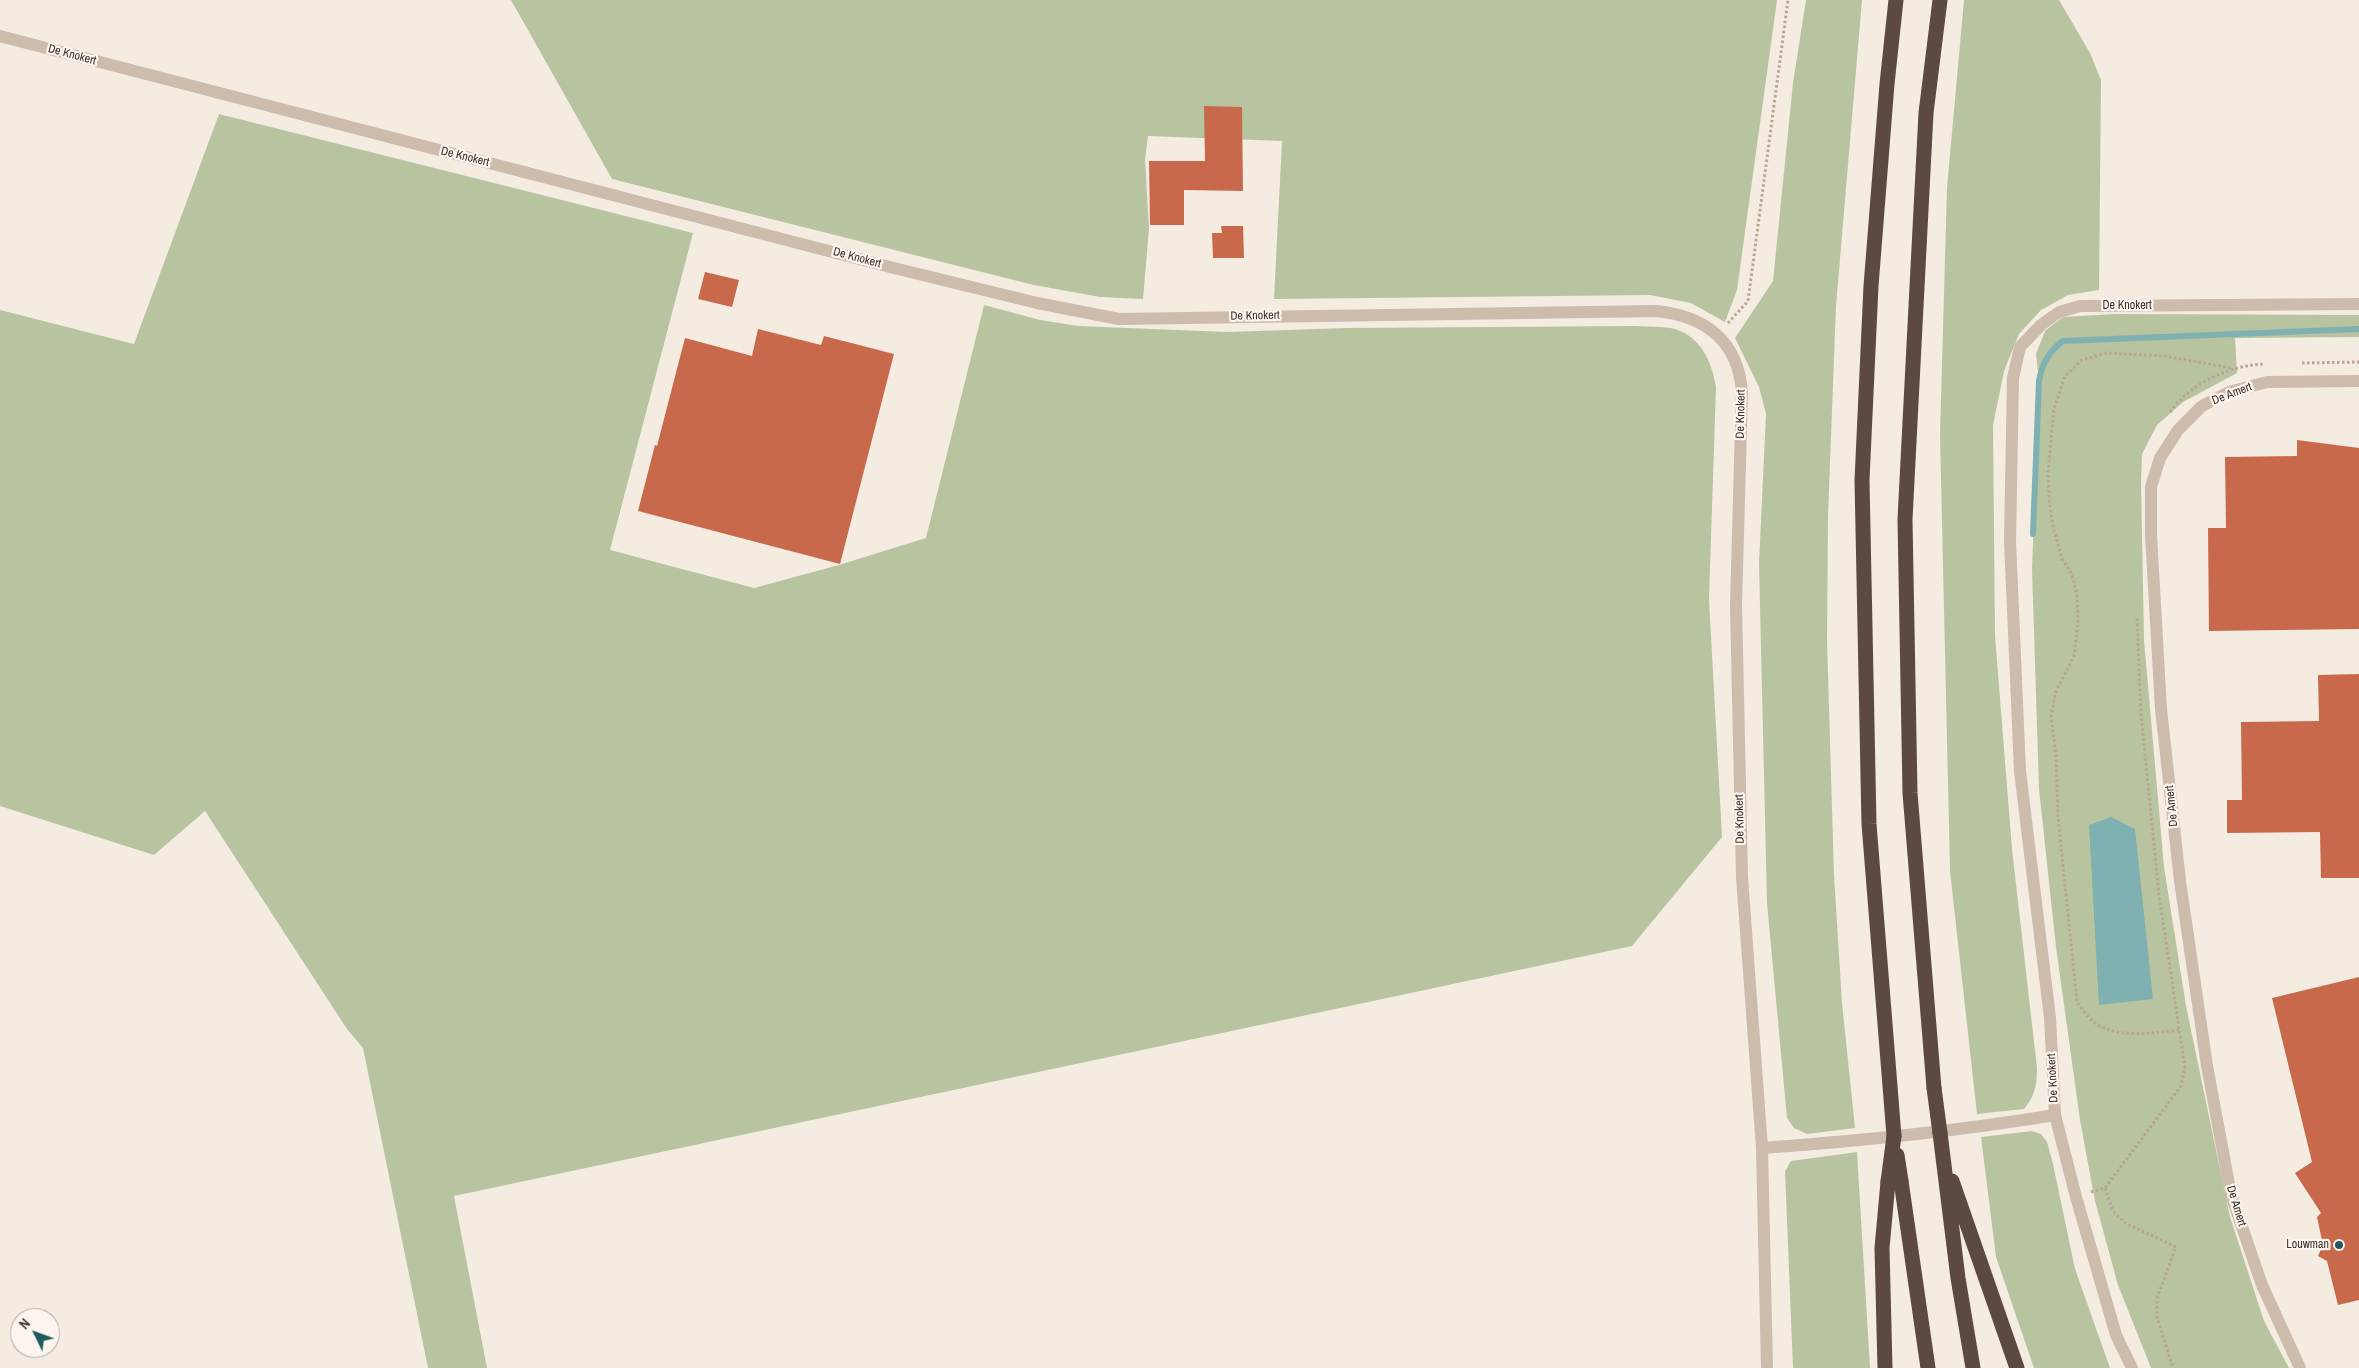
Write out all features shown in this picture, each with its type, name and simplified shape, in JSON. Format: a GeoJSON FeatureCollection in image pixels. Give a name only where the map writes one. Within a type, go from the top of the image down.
{"type":"FeatureCollection","features":[{"type":"Feature","properties":{"kind":"highway"},"geometry":{"type":"LineString","coordinates":[[1885,1368],[1882,1248],[1894,1182],[1894,1136],[1869,824],[1862,480],[1871,286],[1887,84],[1896,0]]}},
{"type":"Feature","properties":{"kind":"highway"},"geometry":{"type":"LineString","coordinates":[[1940,0],[1926,113],[1905,519],[1910,793],[1934,1088],[1958,1278],[1973,1368]]}},
{"type":"Feature","properties":{"kind":"highway"},"geometry":{"type":"LineString","coordinates":[[1942,1153],[2017,1368]]}},
{"type":"Feature","properties":{"kind":"highway"},"geometry":{"type":"LineString","coordinates":[[1894,1182],[1928,1368]]}},
{"type":"Feature","properties":{"kind":"street","name":"De Knokert"},"geometry":{"type":"LineString","coordinates":[[0,36],[894,268],[1037,303],[1119,319],[1656,311],[1684,315],[1696,320],[1717,334],[1733,356],[1742,380],[1736,605],[1742,877],[1762,1148],[1767,1368]]}},
{"type":"Feature","properties":{"kind":"street","name":"De Knokert"},"geometry":{"type":"LineString","coordinates":[[2132,1368],[2116,1335],[2076,1197],[2055,1115],[2050,1018],[2020,771],[2010,541],[2013,378],[2020,347],[2041,325],[2059,312],[2080,306],[2359,304]]}},
{"type":"Feature","properties":{"kind":"street","name":"De Amert"},"geometry":{"type":"LineString","coordinates":[[2300,1368],[2262,1285],[2231,1195],[2207,1066],[2180,881],[2161,709],[2151,535],[2152,487],[2160,458],[2178,430],[2202,406],[2229,392],[2267,382],[2359,381]]}},
{"type":"Feature","properties":{"kind":"street","name":"De Knokert"},"geometry":{"type":"LineString","coordinates":[[1762,1148],[1986,1127],[2055,1115]]}},
{"type":"Feature","properties":{"kind":"path"},"geometry":{"type":"LineString","coordinates":[[1717,334],[1748,301],[1788,0]]}},
{"type":"Feature","properties":{"kind":"path"},"geometry":{"type":"LineString","coordinates":[[2179,1030],[2150,1034],[2115,1031],[2096,1024],[2077,1002],[2058,816],[2056,756],[2050,716],[2056,691],[2074,656],[2078,622],[2077,595],[2072,574],[2062,559],[2053,526],[2048,473],[2054,409],[2065,376],[2082,360],[2107,353],[2146,357],[2165,356],[2232,368]]}},
{"type":"Feature","properties":{"kind":"path"},"geometry":{"type":"LineString","coordinates":[[2105,1188],[2113,1211],[2125,1223],[2176,1247],[2158,1298],[2157,1317],[2173,1368]]}},
{"type":"Feature","properties":{"kind":"green space"},"geometry":{"type":"Polygon","coordinates":[[[511,0],[1777,0],[1737,290],[1725,322],[1691,303],[1650,295],[1274,299],[1282,141],[1148,136],[1145,159],[1149,229],[1143,299],[1100,297],[1034,285],[612,179],[511,0]]]}},
{"type":"Feature","properties":{"kind":"green space"},"geometry":{"type":"Polygon","coordinates":[[[1806,0],[1862,0],[1836,306],[1828,516],[1827,641],[1834,875],[1842,1003],[1855,1128],[1807,1134],[1794,1128],[1787,1118],[1767,903],[1759,563],[1766,414],[1759,387],[1735,338],[1773,281],[1793,83],[1806,0]]]}},
{"type":"Feature","properties":{"kind":"green space"},"geometry":{"type":"Polygon","coordinates":[[[1964,0],[2059,0],[2090,53],[2101,80],[2099,290],[2068,295],[2041,310],[2019,334],[2004,371],[1993,425],[1995,636],[2012,849],[2037,1074],[2033,1095],[2024,1109],[1977,1114],[1950,871],[1940,434],[1947,188],[1964,0]]]}},
{"type":"Feature","properties":{"kind":"green space"},"geometry":{"type":"Polygon","coordinates":[[[219,114],[693,233],[610,550],[754,588],[839,565],[926,538],[984,305],[1040,320],[1078,326],[1227,332],[1347,328],[1636,326],[1670,328],[1684,333],[1692,338],[1704,352],[1712,369],[1716,387],[1709,599],[1722,837],[1632,946],[454,1196],[487,1368],[428,1368],[363,1048],[347,1029],[205,811],[154,855],[0,806],[0,310],[134,344],[219,114]]]}},
{"type":"Feature","properties":{"kind":"green space"},"geometry":{"type":"Polygon","coordinates":[[[2116,314],[2359,315],[2359,337],[2235,338],[2237,373],[2183,402],[2157,425],[2142,454],[2144,640],[2164,867],[2186,1006],[2230,1217],[2264,1321],[2289,1368],[2151,1368],[2118,1285],[2095,1201],[2080,1120],[2056,947],[2039,789],[2032,569],[2039,381],[2036,354],[2045,331],[2063,317],[2116,314]]]}},
{"type":"Feature","properties":{"kind":"green space"},"geometry":{"type":"Polygon","coordinates":[[[2032,1131],[2041,1134],[2047,1142],[2075,1269],[2110,1368],[2034,1368],[1996,1257],[1981,1137],[2032,1131]]]}},
{"type":"Feature","properties":{"kind":"green space"},"geometry":{"type":"Polygon","coordinates":[[[1857,1152],[1870,1368],[1793,1368],[1785,1171],[1791,1161],[1857,1152]]]}},
{"type":"Feature","properties":{"kind":"water"},"geometry":{"type":"Polygon","coordinates":[[[2111,817],[2135,829],[2153,999],[2099,1005],[2089,825],[2111,817]]]}},
{"type":"Feature","properties":{"kind":"building"},"geometry":{"type":"Polygon","coordinates":[[[1204,106],[1242,107],[1243,191],[1184,190],[1184,225],[1150,225],[1149,161],[1205,161],[1204,106]]]}},
{"type":"Feature","properties":{"kind":"building"},"geometry":{"type":"Polygon","coordinates":[[[1221,226],[1243,226],[1244,258],[1213,258],[1212,233],[1222,233],[1221,226]]]}},
{"type":"Feature","properties":{"kind":"building"},"geometry":{"type":"Polygon","coordinates":[[[705,272],[739,280],[732,307],[698,299],[705,272]]]}},
{"type":"Feature","properties":{"kind":"building"},"geometry":{"type":"Polygon","coordinates":[[[758,329],[821,345],[824,336],[894,354],[840,564],[638,511],[685,338],[752,356],[758,329]]]}},
{"type":"Feature","properties":{"kind":"building"},"geometry":{"type":"Polygon","coordinates":[[[2297,440],[2359,448],[2359,629],[2209,631],[2208,528],[2226,528],[2225,457],[2297,456],[2297,440]]]}},
{"type":"Feature","properties":{"kind":"building"},"geometry":{"type":"Polygon","coordinates":[[[2359,674],[2359,878],[2321,878],[2320,832],[2227,833],[2227,800],[2242,800],[2241,722],[2319,721],[2318,675],[2359,674]]]}},
{"type":"Feature","properties":{"kind":"building"},"geometry":{"type":"Polygon","coordinates":[[[2359,977],[2359,1300],[2338,1305],[2327,1261],[2318,1256],[2323,1245],[2317,1217],[2321,1213],[2295,1173],[2312,1162],[2272,998],[2359,977]]]}},
{"type":"Feature","properties":{"kind":"waterway"},"geometry":{"type":"LineString","coordinates":[[2033,534],[2039,381],[2046,359],[2063,341],[2359,329]]}},
{"type":"Feature","properties":{"kind":"place","name":"Louwman"},"geometry":{"type":"Point","coordinates":[2339,1245]}}]}
